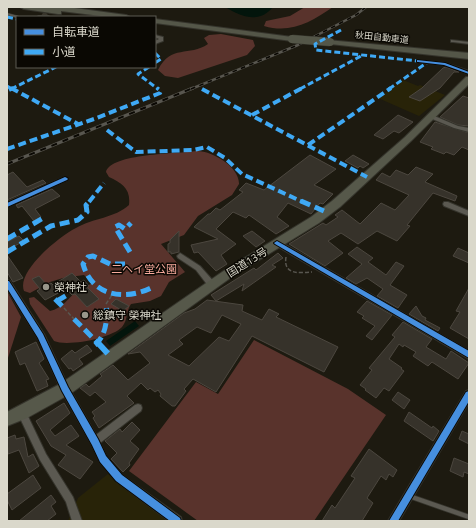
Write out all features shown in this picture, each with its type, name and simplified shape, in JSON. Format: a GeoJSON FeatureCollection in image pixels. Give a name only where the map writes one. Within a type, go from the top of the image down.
{"type":"FeatureCollection","features":[{"type":"Feature","properties":{"kind":"highway"},"geometry":{"type":"LineString","coordinates":[[24,7],[92,16]]}},
{"type":"Feature","properties":{"kind":"highway"},"geometry":{"type":"LineString","coordinates":[[50,7],[118,16]]}},
{"type":"Feature","properties":{"kind":"highway","name":"秋田自動車道"},"geometry":{"type":"LineString","coordinates":[[156,22],[292,39],[469,56]]}},
{"type":"Feature","properties":{"kind":"highway","name":"国道13号"},"geometry":{"type":"LineString","coordinates":[[7,419],[22,414],[65,389],[212,285],[283,246],[336,204],[432,117],[469,80]]}},
{"type":"Feature","properties":{"kind":"street"},"geometry":{"type":"LineString","coordinates":[[156,36],[162,40],[156,43]]}},
{"type":"Feature","properties":{"kind":"street"},"geometry":{"type":"LineString","coordinates":[[453,41],[469,43]]}},
{"type":"Feature","properties":{"kind":"street"},"geometry":{"type":"LineString","coordinates":[[418,60],[445,64],[469,73]]}},
{"type":"Feature","properties":{"kind":"street"},"geometry":{"type":"LineString","coordinates":[[432,117],[456,127],[469,130]]}},
{"type":"Feature","properties":{"kind":"street"},"geometry":{"type":"LineString","coordinates":[[7,205],[65,179]]}},
{"type":"Feature","properties":{"kind":"street"},"geometry":{"type":"LineString","coordinates":[[446,204],[469,214]]}},
{"type":"Feature","properties":{"kind":"street"},"geometry":{"type":"LineString","coordinates":[[283,246],[318,268],[469,355]]}},
{"type":"Feature","properties":{"kind":"street"},"geometry":{"type":"LineString","coordinates":[[180,256],[198,268],[212,285]]}},
{"type":"Feature","properties":{"kind":"street"},"geometry":{"type":"LineString","coordinates":[[7,283],[41,336],[65,389],[95,442],[103,460],[119,478],[177,521]]}},
{"type":"Feature","properties":{"kind":"street"},"geometry":{"type":"LineString","coordinates":[[393,521],[469,394]]}},
{"type":"Feature","properties":{"kind":"street"},"geometry":{"type":"LineString","coordinates":[[95,442],[138,408]]}},
{"type":"Feature","properties":{"kind":"street"},"geometry":{"type":"LineString","coordinates":[[22,414],[43,458],[70,500],[77,521]]}},
{"type":"Feature","properties":{"kind":"lane"},"geometry":{"type":"LineString","coordinates":[[408,496],[469,517]]}},
{"type":"Feature","properties":{"kind":"path"},"geometry":{"type":"LineString","coordinates":[[283,246],[285,264],[288,269],[298,273],[309,273],[318,268]]}},
{"type":"Feature","properties":{"kind":"path"},"geometry":{"type":"LineString","coordinates":[[106,304],[112,295]]}},
{"type":"Feature","properties":{"kind":"path"},"geometry":{"type":"LineString","coordinates":[[64,308],[74,319]]}},
{"type":"Feature","properties":{"kind":"shaded area"},"geometry":{"type":"Polygon","coordinates":[[[225,7],[273,7],[262,16],[250,17],[238,14],[225,7]]]}},
{"type":"Feature","properties":{"kind":"shaded area"},"geometry":{"type":"Polygon","coordinates":[[[403,80],[445,95],[419,116],[378,98],[403,80]]]}},
{"type":"Feature","properties":{"kind":"shaded area"},"geometry":{"type":"Polygon","coordinates":[[[135,321],[139,326],[110,346],[106,341],[135,321]]]}},
{"type":"Feature","properties":{"kind":"shaded area"},"geometry":{"type":"Polygon","coordinates":[[[108,474],[167,521],[68,521],[78,498],[108,474]]]}},
{"type":"Feature","properties":{"kind":"green space"},"geometry":{"type":"Polygon","coordinates":[[[305,7],[333,7],[309,22],[300,25],[283,29],[264,26],[266,21],[290,16],[305,7]]]}},
{"type":"Feature","properties":{"kind":"green space"},"geometry":{"type":"Polygon","coordinates":[[[221,34],[253,40],[255,46],[247,55],[178,78],[165,76],[158,70],[163,62],[169,57],[181,52],[201,48],[208,44],[204,38],[209,35],[221,34]]]}},
{"type":"Feature","properties":{"kind":"green space","name":"二ヘイ堂公園"},"geometry":{"type":"Polygon","coordinates":[[[196,151],[209,153],[224,161],[235,172],[239,184],[232,195],[198,216],[184,235],[161,244],[185,272],[169,282],[161,296],[150,301],[131,304],[124,324],[117,331],[100,338],[79,342],[61,343],[54,341],[30,304],[29,298],[34,297],[50,311],[62,305],[78,290],[92,283],[84,275],[63,278],[50,282],[30,293],[24,291],[23,283],[26,274],[33,264],[50,246],[69,232],[89,222],[117,213],[129,205],[129,195],[125,187],[109,177],[106,172],[111,166],[120,161],[132,158],[196,151]]]}},
{"type":"Feature","properties":{"kind":"green space"},"geometry":{"type":"Polygon","coordinates":[[[7,291],[21,317],[7,361],[7,291]]]}},
{"type":"Feature","properties":{"kind":"green space"},"geometry":{"type":"Polygon","coordinates":[[[254,340],[348,389],[386,415],[314,521],[198,521],[129,471],[196,382],[218,394],[254,340]]]}},
{"type":"Feature","properties":{"kind":"building"},"geometry":{"type":"Polygon","coordinates":[[[446,67],[459,72],[454,72],[440,88],[420,101],[409,97],[422,88],[443,68],[446,67]]]}},
{"type":"Feature","properties":{"kind":"building"},"geometry":{"type":"Polygon","coordinates":[[[463,96],[469,98],[469,126],[458,125],[440,117],[463,96]]]}},
{"type":"Feature","properties":{"kind":"building"},"geometry":{"type":"Polygon","coordinates":[[[398,115],[413,122],[399,133],[394,131],[383,139],[374,135],[398,115]]]}},
{"type":"Feature","properties":{"kind":"building"},"geometry":{"type":"Polygon","coordinates":[[[435,122],[469,133],[469,150],[462,147],[454,155],[446,152],[444,154],[431,149],[433,147],[420,142],[435,122]]]}},
{"type":"Feature","properties":{"kind":"building"},"geometry":{"type":"Polygon","coordinates":[[[310,155],[336,169],[314,185],[333,194],[323,204],[320,203],[311,214],[288,203],[277,217],[289,226],[276,234],[249,215],[246,218],[233,212],[216,229],[236,244],[221,255],[227,264],[216,271],[198,252],[194,253],[191,245],[218,239],[194,227],[208,214],[216,208],[220,210],[243,192],[239,190],[246,183],[264,190],[310,155]]]}},
{"type":"Feature","properties":{"kind":"building"},"geometry":{"type":"Polygon","coordinates":[[[353,155],[369,164],[363,168],[360,166],[358,168],[345,161],[353,155]]]}},
{"type":"Feature","properties":{"kind":"building"},"geometry":{"type":"Polygon","coordinates":[[[416,167],[433,174],[425,182],[457,196],[455,201],[433,193],[407,225],[410,226],[397,241],[377,231],[358,244],[341,233],[328,241],[343,253],[325,266],[289,244],[323,223],[326,225],[338,217],[335,215],[342,210],[360,224],[381,203],[395,210],[409,195],[376,180],[382,173],[390,177],[396,170],[408,175],[416,167]]]}},
{"type":"Feature","properties":{"kind":"building"},"geometry":{"type":"Polygon","coordinates":[[[13,172],[27,187],[43,180],[46,183],[7,200],[7,175],[13,172]]]}},
{"type":"Feature","properties":{"kind":"building"},"geometry":{"type":"Polygon","coordinates":[[[52,189],[60,196],[35,209],[41,217],[34,221],[22,206],[18,208],[16,205],[52,189]]]}},
{"type":"Feature","properties":{"kind":"building"},"geometry":{"type":"Polygon","coordinates":[[[179,231],[179,252],[171,254],[171,252],[168,252],[168,244],[179,231]]]}},
{"type":"Feature","properties":{"kind":"building"},"geometry":{"type":"Polygon","coordinates":[[[252,231],[265,241],[256,247],[243,236],[252,231]]]}},
{"type":"Feature","properties":{"kind":"building"},"geometry":{"type":"Polygon","coordinates":[[[19,236],[24,241],[7,250],[7,242],[19,236]]]}},
{"type":"Feature","properties":{"kind":"building"},"geometry":{"type":"Polygon","coordinates":[[[357,247],[373,258],[368,262],[386,275],[396,262],[404,266],[390,285],[407,295],[398,308],[377,296],[383,289],[367,278],[356,284],[346,278],[362,264],[348,254],[357,247]]]}},
{"type":"Feature","properties":{"kind":"building"},"geometry":{"type":"Polygon","coordinates":[[[458,248],[469,253],[469,263],[453,256],[458,248]]]}},
{"type":"Feature","properties":{"kind":"building"},"geometry":{"type":"Polygon","coordinates":[[[278,253],[283,258],[272,265],[276,267],[242,291],[244,284],[216,301],[211,295],[254,268],[256,270],[278,253]]]}},
{"type":"Feature","properties":{"kind":"building"},"geometry":{"type":"Polygon","coordinates":[[[7,255],[23,278],[13,282],[7,272],[7,255]]]}},
{"type":"Feature","properties":{"kind":"building"},"geometry":{"type":"Polygon","coordinates":[[[72,273],[81,282],[84,280],[89,286],[87,287],[99,299],[87,307],[75,294],[72,295],[66,289],[45,300],[37,291],[40,289],[32,279],[39,276],[47,285],[51,283],[53,285],[72,273]]]}},
{"type":"Feature","properties":{"kind":"building"},"geometry":{"type":"Polygon","coordinates":[[[469,288],[469,339],[450,328],[460,312],[456,311],[469,288]]]}},
{"type":"Feature","properties":{"kind":"building"},"geometry":{"type":"Polygon","coordinates":[[[116,299],[129,306],[123,311],[111,304],[116,299]]]}},
{"type":"Feature","properties":{"kind":"building"},"geometry":{"type":"Polygon","coordinates":[[[207,300],[243,305],[242,311],[262,320],[269,309],[279,314],[276,317],[338,347],[324,372],[252,336],[216,392],[193,379],[184,389],[186,391],[175,406],[172,406],[160,396],[161,394],[158,390],[155,392],[150,388],[148,390],[141,383],[127,396],[134,403],[99,428],[93,418],[95,416],[92,412],[106,402],[95,392],[90,396],[80,388],[86,384],[89,387],[102,376],[100,374],[113,365],[128,380],[150,363],[140,352],[128,354],[184,313],[195,309],[207,300]],[[222,315],[211,333],[197,327],[179,340],[183,344],[168,355],[189,366],[219,337],[229,341],[241,324],[222,315]]]}},
{"type":"Feature","properties":{"kind":"building"},"geometry":{"type":"Polygon","coordinates":[[[367,301],[392,315],[372,340],[366,336],[375,326],[362,318],[364,316],[357,312],[367,301]]]}},
{"type":"Feature","properties":{"kind":"building"},"geometry":{"type":"Polygon","coordinates":[[[416,306],[422,316],[426,318],[425,320],[440,328],[438,331],[409,314],[416,306]]]}},
{"type":"Feature","properties":{"kind":"building"},"geometry":{"type":"Polygon","coordinates":[[[403,322],[432,339],[426,347],[446,359],[451,351],[469,363],[458,379],[432,362],[428,366],[413,356],[416,352],[404,345],[403,347],[399,344],[389,359],[404,371],[389,391],[384,388],[376,398],[360,385],[372,370],[369,368],[395,337],[392,335],[403,322]]]}},
{"type":"Feature","properties":{"kind":"building"},"geometry":{"type":"Polygon","coordinates":[[[36,342],[44,359],[39,363],[49,379],[46,380],[48,386],[37,391],[25,363],[20,365],[15,352],[36,342]]]}},
{"type":"Feature","properties":{"kind":"building"},"geometry":{"type":"Polygon","coordinates":[[[87,345],[92,351],[79,359],[83,364],[73,371],[71,368],[69,369],[61,359],[72,350],[75,353],[87,345]]]}},
{"type":"Feature","properties":{"kind":"building"},"geometry":{"type":"Polygon","coordinates":[[[398,392],[410,400],[404,409],[392,400],[398,392]]]}},
{"type":"Feature","properties":{"kind":"building"},"geometry":{"type":"Polygon","coordinates":[[[64,403],[70,413],[50,430],[55,436],[71,425],[79,436],[66,445],[93,462],[80,479],[58,465],[66,455],[51,446],[36,421],[64,403]]]}},
{"type":"Feature","properties":{"kind":"building"},"geometry":{"type":"Polygon","coordinates":[[[409,412],[432,428],[433,426],[439,431],[433,441],[404,421],[409,412]]]}},
{"type":"Feature","properties":{"kind":"building"},"geometry":{"type":"Polygon","coordinates":[[[132,422],[140,430],[130,441],[139,449],[129,463],[130,465],[123,472],[111,459],[117,453],[105,441],[120,429],[122,432],[132,422]]]}},
{"type":"Feature","properties":{"kind":"building"},"geometry":{"type":"Polygon","coordinates":[[[462,431],[469,434],[469,444],[459,439],[462,431]]]}},
{"type":"Feature","properties":{"kind":"building"},"geometry":{"type":"Polygon","coordinates":[[[15,435],[16,439],[24,437],[28,457],[33,454],[39,466],[29,473],[19,450],[8,454],[7,438],[15,435]]]}},
{"type":"Feature","properties":{"kind":"building"},"geometry":{"type":"Polygon","coordinates":[[[369,449],[397,470],[393,477],[389,474],[386,480],[381,476],[367,498],[373,503],[362,521],[322,521],[332,505],[335,508],[355,478],[351,476],[369,449]]]}},
{"type":"Feature","properties":{"kind":"building"},"geometry":{"type":"Polygon","coordinates":[[[454,458],[469,464],[469,474],[464,472],[463,477],[450,471],[454,458]]]}},
{"type":"Feature","properties":{"kind":"building"},"geometry":{"type":"Polygon","coordinates":[[[33,475],[41,488],[12,510],[7,500],[7,494],[33,475]]]}},
{"type":"Feature","properties":{"kind":"building"},"geometry":{"type":"Polygon","coordinates":[[[51,495],[56,502],[51,506],[56,514],[47,521],[19,521],[51,495]]]}},
{"type":"Feature","properties":{"kind":"tunnel"},"geometry":{"type":"LineString","coordinates":[[43,16],[54,7]]}},
{"type":"Feature","properties":{"kind":"railway"},"geometry":{"type":"LineString","coordinates":[[191,89],[298,45],[356,15],[366,7]]}},
{"type":"Feature","properties":{"kind":"railway"},"geometry":{"type":"LineString","coordinates":[[7,164],[193,88]]}},
{"type":"Feature","properties":{"kind":"marked path"},"geometry":{"type":"LineString","coordinates":[[7,17],[16,19]]}},
{"type":"Feature","properties":{"kind":"marked path"},"geometry":{"type":"LineString","coordinates":[[341,30],[315,44],[316,50],[418,61]]}},
{"type":"Feature","properties":{"kind":"marked path"},"geometry":{"type":"LineString","coordinates":[[156,54],[161,59],[156,62]]}},
{"type":"Feature","properties":{"kind":"marked path"},"geometry":{"type":"LineString","coordinates":[[252,115],[361,56]]}},
{"type":"Feature","properties":{"kind":"marked path"},"geometry":{"type":"LineString","coordinates":[[308,145],[428,62]]}},
{"type":"Feature","properties":{"kind":"marked path"},"geometry":{"type":"LineString","coordinates":[[9,90],[54,68]]}},
{"type":"Feature","properties":{"kind":"marked path"},"geometry":{"type":"LineString","coordinates":[[7,149],[94,119],[160,93],[161,91],[138,74],[147,68]]}},
{"type":"Feature","properties":{"kind":"marked path"},"geometry":{"type":"LineString","coordinates":[[7,86],[78,124]]}},
{"type":"Feature","properties":{"kind":"marked path"},"geometry":{"type":"LineString","coordinates":[[202,89],[367,177]]}},
{"type":"Feature","properties":{"kind":"marked path"},"geometry":{"type":"LineString","coordinates":[[107,130],[136,152],[154,150],[193,150],[207,147],[225,158],[242,174],[326,212]]}},
{"type":"Feature","properties":{"kind":"marked path"},"geometry":{"type":"LineString","coordinates":[[7,252],[51,226],[78,220],[87,212],[86,205],[104,183]]}},
{"type":"Feature","properties":{"kind":"marked path"},"geometry":{"type":"LineString","coordinates":[[7,239],[45,217]]}},
{"type":"Feature","properties":{"kind":"marked path"},"geometry":{"type":"LineString","coordinates":[[130,252],[115,227],[119,225],[125,229],[131,223]]}},
{"type":"Feature","properties":{"kind":"marked path"},"geometry":{"type":"LineString","coordinates":[[125,264],[110,264],[93,256],[88,257],[83,264],[90,278],[109,294],[133,294],[153,287]]}},
{"type":"Feature","properties":{"kind":"marked path"},"geometry":{"type":"LineString","coordinates":[[57,301],[67,295]]}},
{"type":"Feature","properties":{"kind":"marked path"},"geometry":{"type":"LineString","coordinates":[[55,299],[64,308]]}},
{"type":"Feature","properties":{"kind":"marked path"},"geometry":{"type":"LineString","coordinates":[[95,345],[101,340],[108,315],[106,304]]}},
{"type":"Feature","properties":{"kind":"marked path"},"geometry":{"type":"LineString","coordinates":[[74,319],[110,356]]}},
{"type":"Feature","properties":{"kind":"cycle path"},"geometry":{"type":"LineString","coordinates":[[418,61],[445,64],[469,73]]}},
{"type":"Feature","properties":{"kind":"cycle path"},"geometry":{"type":"LineString","coordinates":[[7,205],[65,179]]}},
{"type":"Feature","properties":{"kind":"cycle path"},"geometry":{"type":"LineString","coordinates":[[277,243],[469,355]]}},
{"type":"Feature","properties":{"kind":"cycle path"},"geometry":{"type":"LineString","coordinates":[[7,283],[41,336],[65,389],[103,459],[119,478],[177,521]]}},
{"type":"Feature","properties":{"kind":"cycle path"},"geometry":{"type":"LineString","coordinates":[[393,521],[469,394]]}},
{"type":"Feature","properties":{"kind":"place","name":"榮神社"},"geometry":{"type":"Point","coordinates":[46,287]}},
{"type":"Feature","properties":{"kind":"place","name":"総鎮守 榮神社"},"geometry":{"type":"Point","coordinates":[85,315]}}]}
